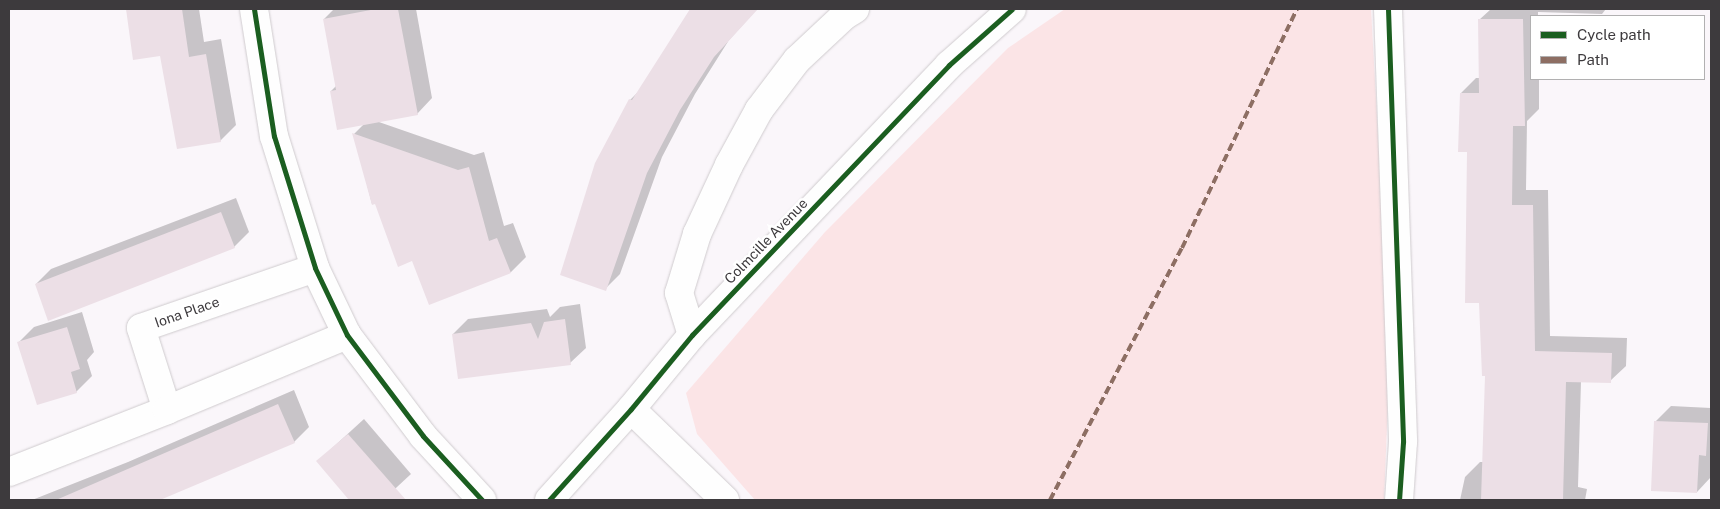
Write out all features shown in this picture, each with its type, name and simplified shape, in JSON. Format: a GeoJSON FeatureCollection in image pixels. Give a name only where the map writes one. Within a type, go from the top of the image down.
{"type":"FeatureCollection","features":[{"type":"Feature","properties":{"kind":"street"},"geometry":{"type":"LineString","coordinates":[[254,9],[274,136],[315,268],[347,335],[423,436],[482,500]]}},
{"type":"Feature","properties":{"kind":"street"},"geometry":{"type":"LineString","coordinates":[[692,335],[679,293],[697,234],[729,166],[759,110],[797,60],[844,16],[855,9]]}},
{"type":"Feature","properties":{"kind":"street","name":"Colmcille Avenue"},"geometry":{"type":"LineString","coordinates":[[549,500],[631,408],[692,335],[949,66],[1012,9]]}},
{"type":"Feature","properties":{"kind":"street"},"geometry":{"type":"LineString","coordinates":[[1388,9],[1403,442],[1399,500]]}},
{"type":"Feature","properties":{"kind":"street","name":"Iona Place"},"geometry":{"type":"LineString","coordinates":[[167,410],[141,328],[315,268]]}},
{"type":"Feature","properties":{"kind":"street"},"geometry":{"type":"LineString","coordinates":[[9,472],[167,410],[347,335]]}},
{"type":"Feature","properties":{"kind":"street"},"geometry":{"type":"LineString","coordinates":[[631,408],[725,500]]}},
{"type":"Feature","properties":{"kind":"shaded area"},"geometry":{"type":"Polygon","coordinates":[[[1065,9],[1371,9],[1390,351],[1384,500],[755,500],[697,434],[686,393],[825,232],[1008,48],[1065,9]]]}},
{"type":"Feature","properties":{"kind":"building"},"geometry":{"type":"Polygon","coordinates":[[[126,9],[182,9],[189,57],[206,54],[221,142],[177,149],[160,56],[133,60],[126,9]]]}},
{"type":"Feature","properties":{"kind":"building"},"geometry":{"type":"Polygon","coordinates":[[[376,9],[398,9],[418,115],[337,130],[330,91],[336,90],[323,19],[376,9]]]}},
{"type":"Feature","properties":{"kind":"building"},"geometry":{"type":"Polygon","coordinates":[[[690,9],[758,9],[714,57],[680,110],[647,173],[606,291],[560,275],[595,163],[629,99],[632,100],[690,9]]]}},
{"type":"Feature","properties":{"kind":"building"},"geometry":{"type":"Polygon","coordinates":[[[1478,19],[1523,19],[1525,126],[1513,126],[1512,205],[1533,205],[1535,351],[1612,353],[1611,383],[1566,382],[1563,500],[1481,500],[1485,376],[1482,376],[1479,303],[1465,303],[1467,152],[1458,152],[1460,93],[1479,93],[1478,19]]]}},
{"type":"Feature","properties":{"kind":"building"},"geometry":{"type":"Polygon","coordinates":[[[352,133],[458,170],[469,167],[489,241],[497,238],[511,273],[429,305],[412,261],[398,267],[375,204],[372,205],[352,133]]]}},
{"type":"Feature","properties":{"kind":"building"},"geometry":{"type":"Polygon","coordinates":[[[221,212],[235,248],[48,321],[35,284],[221,212]]]}},
{"type":"Feature","properties":{"kind":"building"},"geometry":{"type":"Polygon","coordinates":[[[565,319],[571,365],[458,379],[452,334],[531,323],[538,339],[544,322],[565,319]]]}},
{"type":"Feature","properties":{"kind":"building"},"geometry":{"type":"Polygon","coordinates":[[[67,327],[80,369],[71,372],[77,393],[37,405],[17,342],[67,327]]]}},
{"type":"Feature","properties":{"kind":"building"},"geometry":{"type":"Polygon","coordinates":[[[278,404],[295,443],[160,500],[56,500],[278,404]]]}},
{"type":"Feature","properties":{"kind":"building"},"geometry":{"type":"Polygon","coordinates":[[[1654,421],[1708,423],[1706,456],[1699,455],[1697,493],[1651,491],[1654,421]]]}},
{"type":"Feature","properties":{"kind":"building"},"geometry":{"type":"Polygon","coordinates":[[[348,434],[406,500],[349,500],[316,461],[348,434]]]}},
{"type":"Feature","properties":{"kind":"marked path"},"geometry":{"type":"LineString","coordinates":[[1050,500],[1182,248],[1297,9]]}},
{"type":"Feature","properties":{"kind":"cycle path"},"geometry":{"type":"LineString","coordinates":[[254,9],[274,136],[315,268],[347,335],[423,436],[482,500]]}},
{"type":"Feature","properties":{"kind":"cycle path"},"geometry":{"type":"LineString","coordinates":[[549,500],[631,409],[692,335],[949,65],[1012,9]]}},
{"type":"Feature","properties":{"kind":"cycle path"},"geometry":{"type":"LineString","coordinates":[[1388,9],[1403,442],[1399,500]]}}]}
